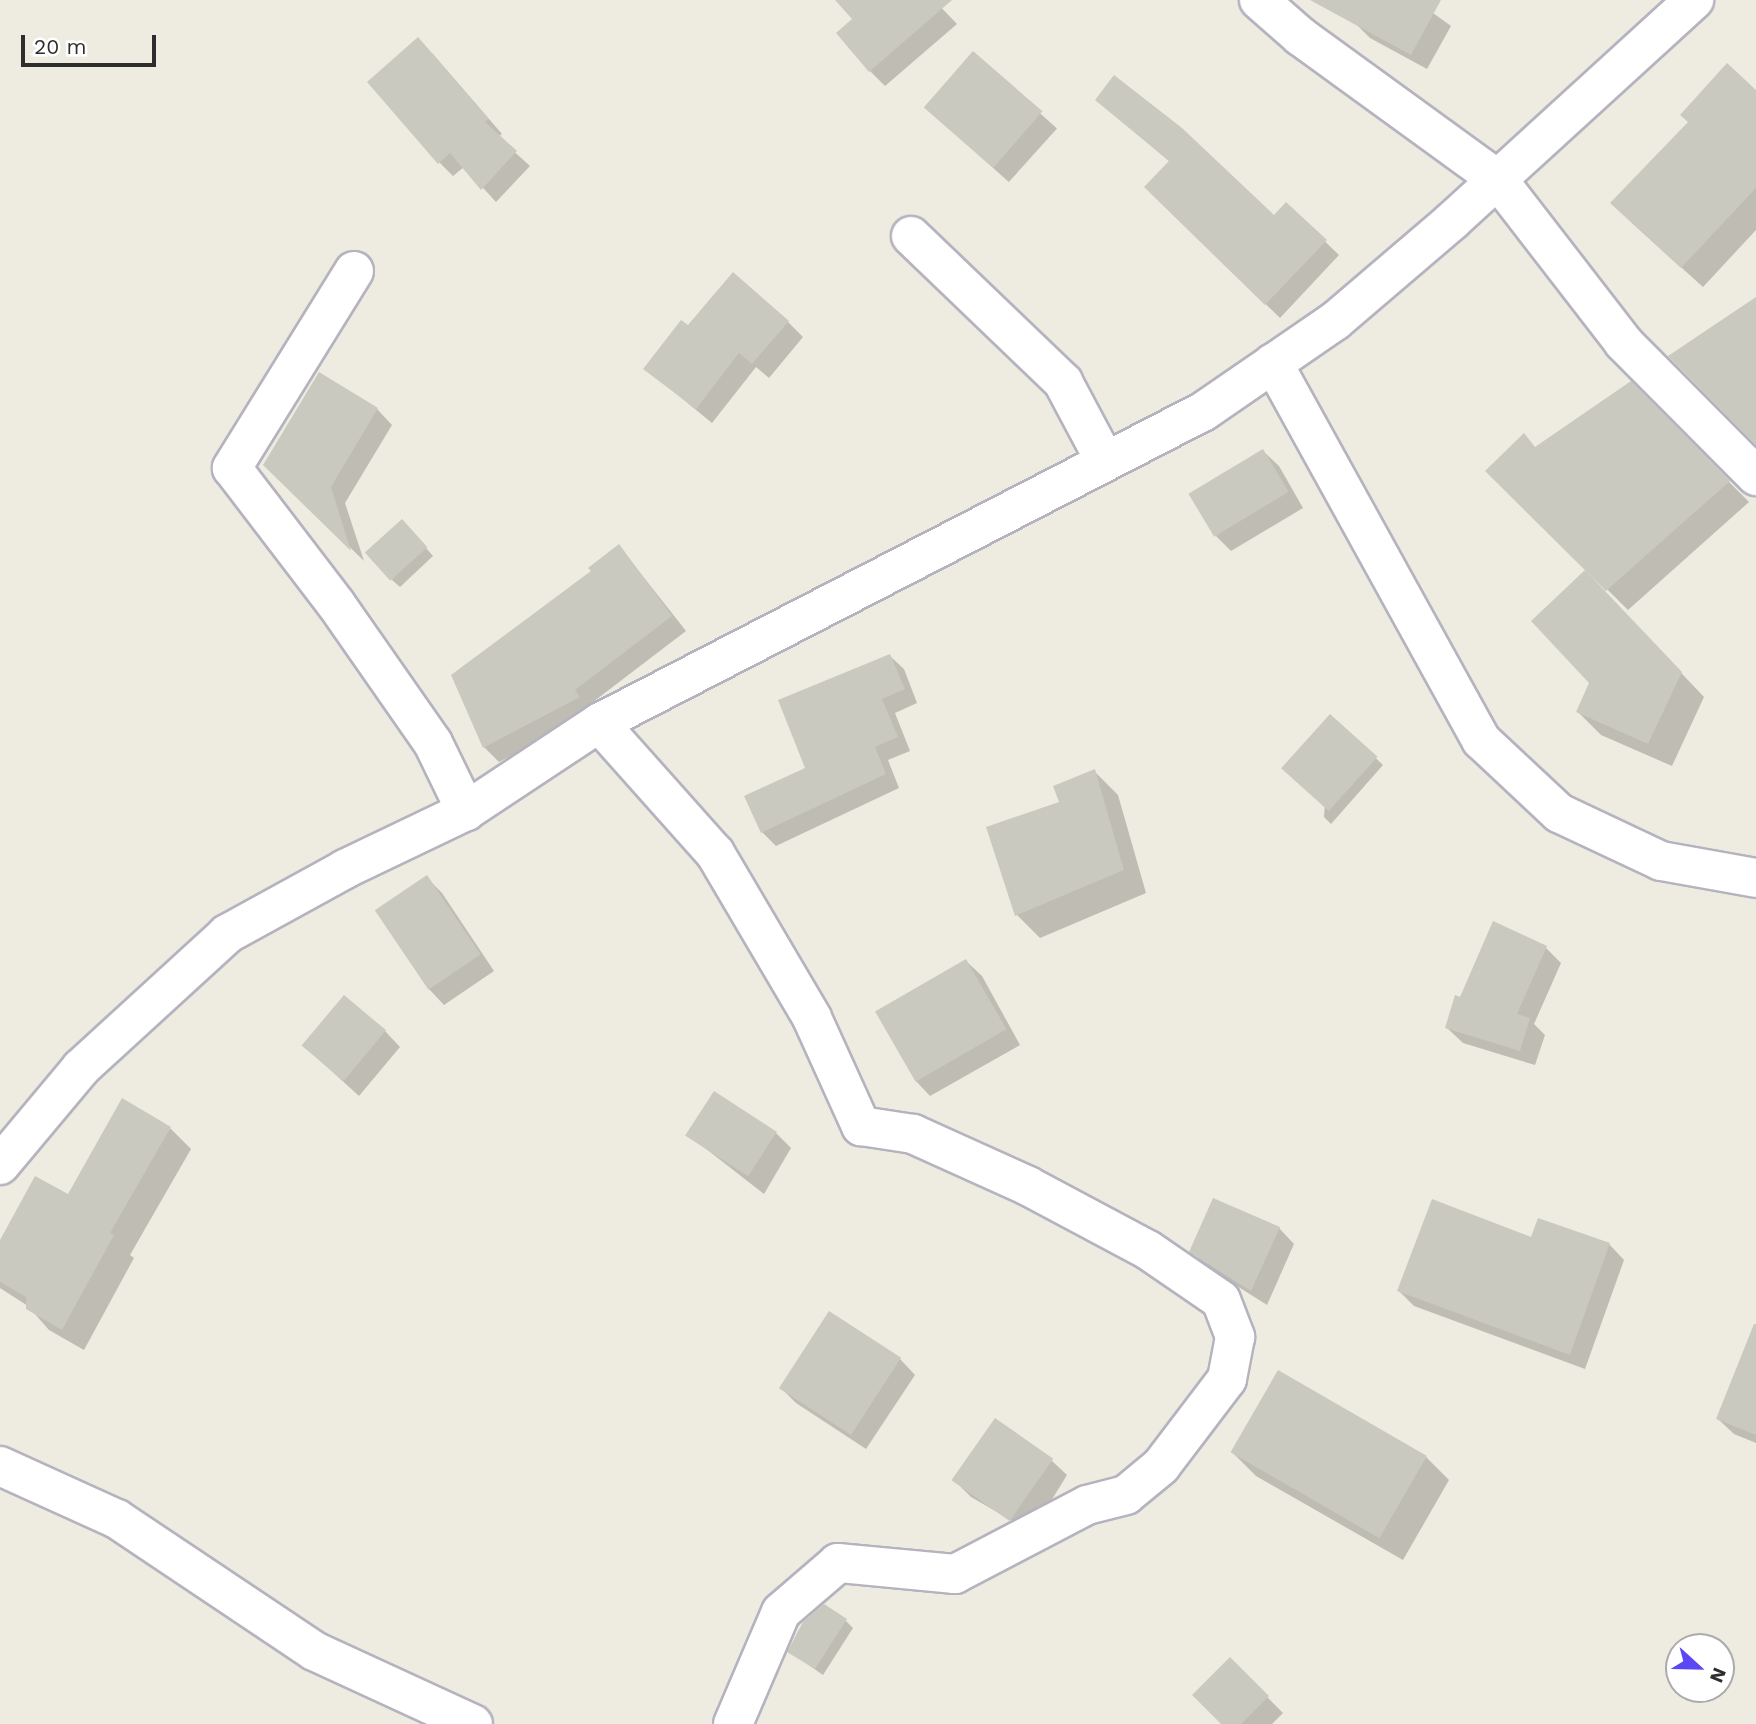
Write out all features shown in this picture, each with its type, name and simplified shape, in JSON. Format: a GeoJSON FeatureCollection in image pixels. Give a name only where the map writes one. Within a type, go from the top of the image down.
{"type":"FeatureCollection","features":[{"type":"Feature","properties":{"kind":"street"},"geometry":{"type":"LineString","coordinates":[[1259,0],[1300,36],[1498,180],[1623,342],[1756,476]]}},
{"type":"Feature","properties":{"kind":"street"},"geometry":{"type":"LineString","coordinates":[[0,1165],[81,1068],[227,934],[345,869],[466,811],[599,723],[1204,411],[1335,321],[1498,180],[1694,0]]}},
{"type":"Feature","properties":{"kind":"street"},"geometry":{"type":"LineString","coordinates":[[911,236],[1063,382],[1105,461]]}},
{"type":"Feature","properties":{"kind":"street"},"geometry":{"type":"LineString","coordinates":[[354,271],[232,468],[336,604],[433,743],[466,811]]}},
{"type":"Feature","properties":{"kind":"street"},"geometry":{"type":"LineString","coordinates":[[1273,363],[1481,740],[1559,813],[1661,862],[1756,878]]}},
{"type":"Feature","properties":{"kind":"street"},"geometry":{"type":"LineString","coordinates":[[599,723],[715,853],[812,1018],[861,1126],[912,1134],[1028,1186],[1148,1250],[1221,1300],[1235,1337],[1227,1378],[1161,1466],[1126,1495],[1087,1505],[955,1574],[838,1563],[781,1612],[733,1724]]}},
{"type":"Feature","properties":{"kind":"street"},"geometry":{"type":"LineString","coordinates":[[0,1466],[117,1519],[314,1651],[473,1724]]}},
{"type":"Feature","properties":{"kind":"building"},"geometry":{"type":"Polygon","coordinates":[[[835,0],[952,0],[869,72],[836,33],[852,19],[835,0]]]}},
{"type":"Feature","properties":{"kind":"building"},"geometry":{"type":"Polygon","coordinates":[[[1310,0],[1441,0],[1411,55],[1310,0]]]}},
{"type":"Feature","properties":{"kind":"building"},"geometry":{"type":"Polygon","coordinates":[[[418,37],[489,119],[485,122],[517,151],[481,190],[450,153],[438,164],[367,82],[418,37]]]}},
{"type":"Feature","properties":{"kind":"building"},"geometry":{"type":"Polygon","coordinates":[[[973,51],[1042,111],[993,168],[924,108],[973,51]]]}},
{"type":"Feature","properties":{"kind":"building"},"geometry":{"type":"Polygon","coordinates":[[[1727,63],[1756,90],[1756,188],[1681,268],[1610,203],[1688,122],[1680,115],[1727,63]]]}},
{"type":"Feature","properties":{"kind":"building"},"geometry":{"type":"Polygon","coordinates":[[[1114,75],[1182,128],[1274,215],[1286,202],[1327,240],[1265,305],[1144,187],[1169,161],[1095,100],[1114,75]]]}},
{"type":"Feature","properties":{"kind":"building"},"geometry":{"type":"Polygon","coordinates":[[[733,272],[789,321],[752,364],[739,353],[696,409],[643,369],[681,320],[688,325],[733,272]]]}},
{"type":"Feature","properties":{"kind":"building"},"geometry":{"type":"Polygon","coordinates":[[[1756,297],[1756,445],[1668,356],[1756,297]]]}},
{"type":"Feature","properties":{"kind":"building"},"geometry":{"type":"Polygon","coordinates":[[[319,372],[378,408],[331,487],[351,551],[263,465],[319,372]]]}},
{"type":"Feature","properties":{"kind":"building"},"geometry":{"type":"Polygon","coordinates":[[[1631,381],[1730,481],[1606,591],[1485,471],[1524,433],[1535,447],[1631,381]]]}},
{"type":"Feature","properties":{"kind":"building"},"geometry":{"type":"Polygon","coordinates":[[[1263,449],[1289,492],[1214,537],[1188,494],[1263,449]]]}},
{"type":"Feature","properties":{"kind":"building"},"geometry":{"type":"Polygon","coordinates":[[[402,519],[427,547],[390,581],[365,552],[402,519]]]}},
{"type":"Feature","properties":{"kind":"building"},"geometry":{"type":"Polygon","coordinates":[[[619,544],[672,616],[575,690],[580,697],[483,748],[451,675],[591,571],[588,568],[619,544]]]}},
{"type":"Feature","properties":{"kind":"building"},"geometry":{"type":"Polygon","coordinates":[[[1585,570],[1682,672],[1648,744],[1576,712],[1589,683],[1531,621],[1585,570]]]}},
{"type":"Feature","properties":{"kind":"building"},"geometry":{"type":"Polygon","coordinates":[[[890,654],[905,689],[882,699],[898,737],[875,747],[886,774],[761,833],[744,796],[805,768],[778,700],[890,654]]]}},
{"type":"Feature","properties":{"kind":"building"},"geometry":{"type":"Polygon","coordinates":[[[1330,714],[1378,757],[1329,811],[1281,768],[1330,714]]]}},
{"type":"Feature","properties":{"kind":"building"},"geometry":{"type":"Polygon","coordinates":[[[1095,769],[1124,870],[1015,916],[986,827],[1059,802],[1053,786],[1095,769]]]}},
{"type":"Feature","properties":{"kind":"building"},"geometry":{"type":"Polygon","coordinates":[[[427,875],[481,955],[428,990],[375,910],[427,875]]]}},
{"type":"Feature","properties":{"kind":"building"},"geometry":{"type":"Polygon","coordinates":[[[1493,921],[1547,946],[1517,1014],[1530,1018],[1520,1051],[1445,1028],[1455,995],[1460,997],[1493,921]]]}},
{"type":"Feature","properties":{"kind":"building"},"geometry":{"type":"Polygon","coordinates":[[[966,959],[1007,1029],[916,1082],[875,1012],[966,959]]]}},
{"type":"Feature","properties":{"kind":"building"},"geometry":{"type":"Polygon","coordinates":[[[344,995],[386,1030],[344,1081],[302,1046],[344,995]]]}},
{"type":"Feature","properties":{"kind":"building"},"geometry":{"type":"Polygon","coordinates":[[[714,1091],[777,1132],[748,1176],[685,1135],[714,1091]]]}},
{"type":"Feature","properties":{"kind":"building"},"geometry":{"type":"Polygon","coordinates":[[[122,1098],[171,1127],[110,1233],[114,1235],[62,1330],[26,1309],[26,1297],[0,1282],[0,1240],[35,1176],[68,1194],[122,1098]]]}},
{"type":"Feature","properties":{"kind":"building"},"geometry":{"type":"Polygon","coordinates":[[[1213,1198],[1280,1227],[1251,1291],[1189,1252],[1213,1198]]]}},
{"type":"Feature","properties":{"kind":"building"},"geometry":{"type":"Polygon","coordinates":[[[1432,1199],[1531,1237],[1538,1218],[1610,1243],[1570,1355],[1397,1291],[1432,1199]]]}},
{"type":"Feature","properties":{"kind":"building"},"geometry":{"type":"Polygon","coordinates":[[[829,1311],[901,1358],[851,1435],[779,1388],[829,1311]]]}},
{"type":"Feature","properties":{"kind":"building"},"geometry":{"type":"Polygon","coordinates":[[[1756,1324],[1756,1435],[1716,1419],[1756,1324]]]}},
{"type":"Feature","properties":{"kind":"building"},"geometry":{"type":"Polygon","coordinates":[[[1278,1370],[1427,1456],[1379,1538],[1230,1452],[1278,1370]]]}},
{"type":"Feature","properties":{"kind":"building"},"geometry":{"type":"Polygon","coordinates":[[[995,1418],[1053,1459],[1010,1521],[951,1480],[995,1418]]]}},
{"type":"Feature","properties":{"kind":"building"},"geometry":{"type":"Polygon","coordinates":[[[824,1604],[847,1619],[815,1669],[787,1652],[803,1622],[824,1604]]]}},
{"type":"Feature","properties":{"kind":"building"},"geometry":{"type":"Polygon","coordinates":[[[1230,1657],[1269,1696],[1241,1724],[1221,1724],[1192,1695],[1230,1657]]]}}]}
